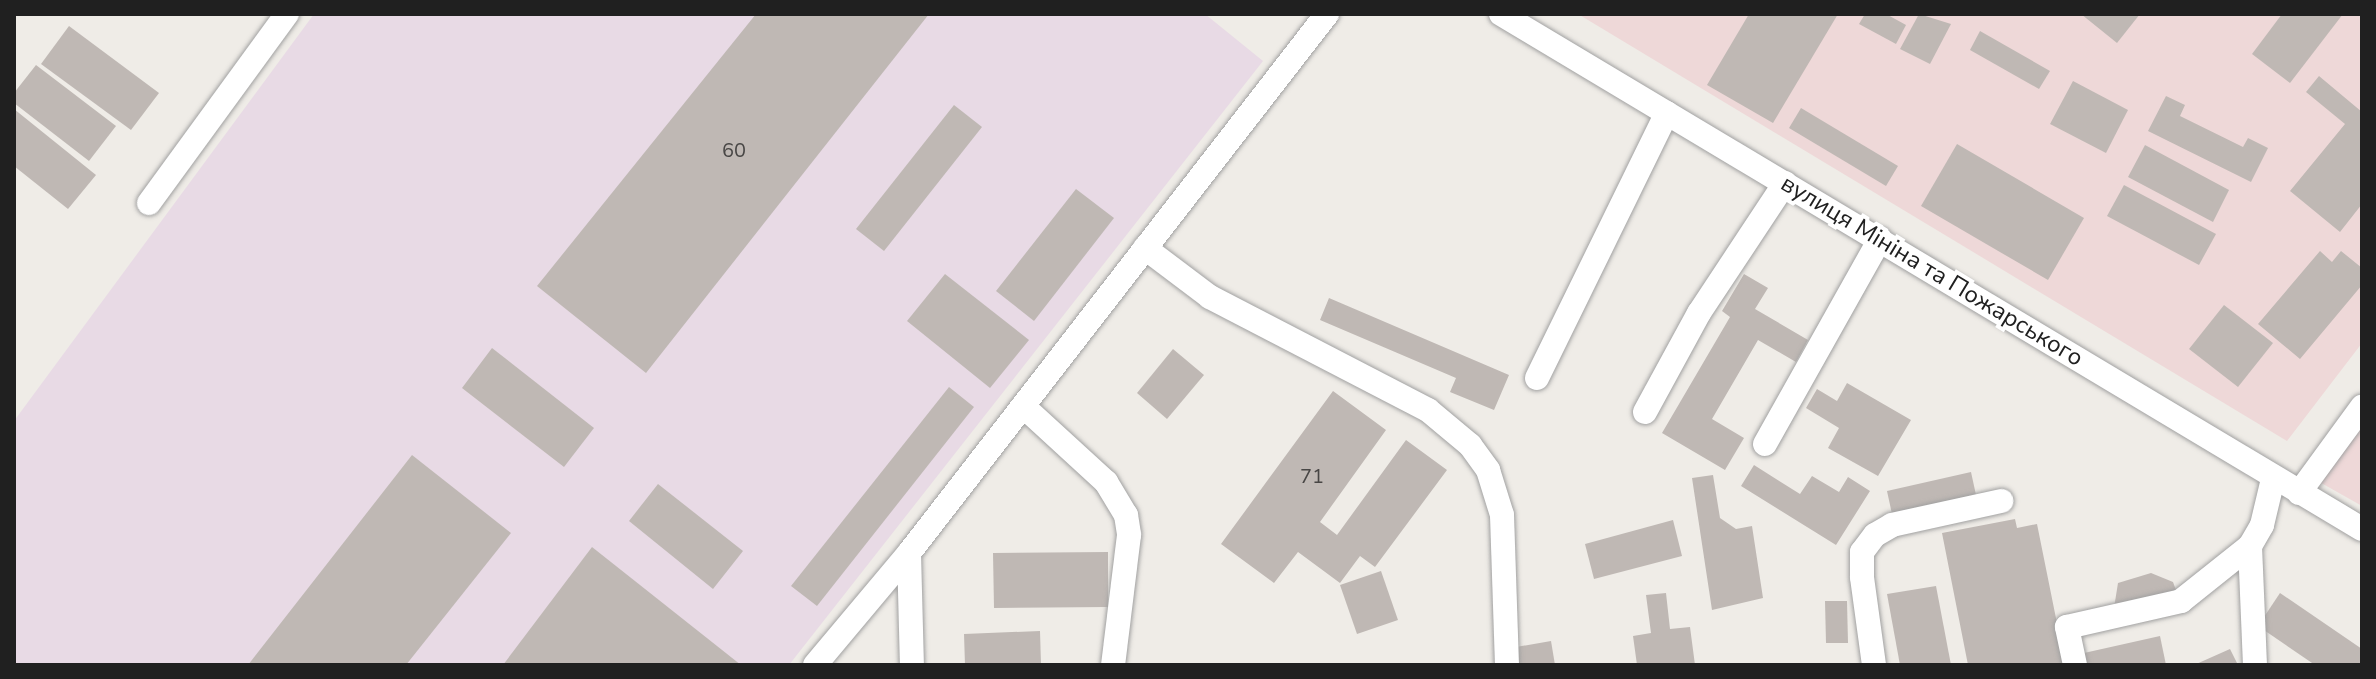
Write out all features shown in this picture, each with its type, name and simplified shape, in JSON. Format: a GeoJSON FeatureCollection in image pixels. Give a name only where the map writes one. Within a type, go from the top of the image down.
{"type":"FeatureCollection","features":[{"type":"Feature","properties":{"kind":"street"},"geometry":{"type":"LineString","coordinates":[[149,203],[287,14]]}},
{"type":"Feature","properties":{"kind":"street"},"geometry":{"type":"LineString","coordinates":[[815,665],[909,553],[1327,14]]}},
{"type":"Feature","properties":{"kind":"street","name":"вулиця Мініна та Пожарського"},"geometry":{"type":"LineString","coordinates":[[1501,14],[1880,239],[2273,479],[2362,529]]}},
{"type":"Feature","properties":{"kind":"street"},"geometry":{"type":"LineString","coordinates":[[1537,378],[1667,113]]}},
{"type":"Feature","properties":{"kind":"street"},"geometry":{"type":"LineString","coordinates":[[1645,412],[1699,313],[1785,183]]}},
{"type":"Feature","properties":{"kind":"street"},"geometry":{"type":"LineString","coordinates":[[1765,444],[1880,239]]}},
{"type":"Feature","properties":{"kind":"street"},"geometry":{"type":"LineString","coordinates":[[1145,248],[1210,297],[1428,410],[1470,445],[1488,470],[1502,515],[1507,665]]}},
{"type":"Feature","properties":{"kind":"street"},"geometry":{"type":"LineString","coordinates":[[1023,406],[1106,482],[1126,515],[1129,535],[1113,665]]}},
{"type":"Feature","properties":{"kind":"street"},"geometry":{"type":"LineString","coordinates":[[2299,493],[2362,407]]}},
{"type":"Feature","properties":{"kind":"street"},"geometry":{"type":"LineString","coordinates":[[2075,665],[2067,627],[2181,601],[2250,546],[2262,525],[2273,479]]}},
{"type":"Feature","properties":{"kind":"street"},"geometry":{"type":"LineString","coordinates":[[1874,665],[1862,577],[1862,552],[1875,535],[1892,525],[2001,501]]}},
{"type":"Feature","properties":{"kind":"street"},"geometry":{"type":"LineString","coordinates":[[2250,546],[2255,665]]}},
{"type":"Feature","properties":{"kind":"street"},"geometry":{"type":"LineString","coordinates":[[909,553],[912,665]]}},
{"type":"Feature","properties":{"kind":"shaded area"},"geometry":{"type":"Polygon","coordinates":[[[314,14],[1205,14],[1263,61],[789,665],[14,665],[14,421],[314,14]]]}},
{"type":"Feature","properties":{"kind":"shaded area"},"geometry":{"type":"Polygon","coordinates":[[[1578,14],[2362,14],[2362,343],[2287,441],[1578,14]]]}},
{"type":"Feature","properties":{"kind":"shaded area"},"geometry":{"type":"Polygon","coordinates":[[[2362,421],[2362,506],[2316,480],[2362,421]]]}},
{"type":"Feature","properties":{"kind":"building"},"geometry":{"type":"Polygon","coordinates":[[[756,14],[929,14],[646,373],[537,286],[756,14]]]}},
{"type":"Feature","properties":{"kind":"building"},"geometry":{"type":"Polygon","coordinates":[[[1749,14],[1838,14],[1773,123],[1707,85],[1749,14]]]}},
{"type":"Feature","properties":{"kind":"building"},"geometry":{"type":"Polygon","coordinates":[[[1865,14],[1886,14],[1906,25],[1896,44],[1859,24],[1865,14]]]}},
{"type":"Feature","properties":{"kind":"building"},"geometry":{"type":"Polygon","coordinates":[[[1919,14],[1951,24],[1930,64],[1900,49],[1919,14]]]}},
{"type":"Feature","properties":{"kind":"building"},"geometry":{"type":"Polygon","coordinates":[[[2081,14],[2140,14],[2117,43],[2081,14]]]}},
{"type":"Feature","properties":{"kind":"building"},"geometry":{"type":"Polygon","coordinates":[[[2282,14],[2343,14],[2290,83],[2252,54],[2282,14]]]}},
{"type":"Feature","properties":{"kind":"building"},"geometry":{"type":"Polygon","coordinates":[[[69,26],[159,93],[131,130],[41,64],[69,26]]]}},
{"type":"Feature","properties":{"kind":"building"},"geometry":{"type":"Polygon","coordinates":[[[1980,31],[2050,71],[2039,89],[1970,50],[1980,31]]]}},
{"type":"Feature","properties":{"kind":"building"},"geometry":{"type":"Polygon","coordinates":[[[36,65],[116,126],[89,161],[14,103],[14,93],[36,65]]]}},
{"type":"Feature","properties":{"kind":"building"},"geometry":{"type":"Polygon","coordinates":[[[2319,76],[2362,112],[2362,204],[2340,232],[2290,191],[2345,124],[2306,92],[2319,76]]]}},
{"type":"Feature","properties":{"kind":"building"},"geometry":{"type":"Polygon","coordinates":[[[2073,81],[2128,110],[2106,153],[2050,124],[2073,81]]]}},
{"type":"Feature","properties":{"kind":"building"},"geometry":{"type":"Polygon","coordinates":[[[2166,96],[2185,105],[2180,116],[2243,147],[2248,138],[2268,148],[2251,182],[2148,131],[2166,96]]]}},
{"type":"Feature","properties":{"kind":"building"},"geometry":{"type":"Polygon","coordinates":[[[954,105],[982,127],[884,251],[856,229],[954,105]]]}},
{"type":"Feature","properties":{"kind":"building"},"geometry":{"type":"Polygon","coordinates":[[[1801,108],[1898,166],[1886,186],[1789,128],[1801,108]]]}},
{"type":"Feature","properties":{"kind":"building"},"geometry":{"type":"Polygon","coordinates":[[[14,109],[96,175],[68,209],[14,166],[14,109]]]}},
{"type":"Feature","properties":{"kind":"building"},"geometry":{"type":"Polygon","coordinates":[[[1957,144],[2084,218],[2048,280],[1921,206],[1957,144]]]}},
{"type":"Feature","properties":{"kind":"building"},"geometry":{"type":"Polygon","coordinates":[[[2145,145],[2229,190],[2213,222],[2128,177],[2145,145]]]}},
{"type":"Feature","properties":{"kind":"building"},"geometry":{"type":"Polygon","coordinates":[[[2124,185],[2216,234],[2199,265],[2107,216],[2124,185]]]}},
{"type":"Feature","properties":{"kind":"building"},"geometry":{"type":"Polygon","coordinates":[[[1076,189],[1114,218],[1034,321],[996,291],[1076,189]]]}},
{"type":"Feature","properties":{"kind":"building"},"geometry":{"type":"Polygon","coordinates":[[[2320,251],[2332,262],[2341,251],[2362,268],[2362,285],[2300,359],[2258,324],[2320,251]]]}},
{"type":"Feature","properties":{"kind":"building"},"geometry":{"type":"Polygon","coordinates":[[[945,274],[1029,340],[990,388],[907,321],[945,274]]]}},
{"type":"Feature","properties":{"kind":"building"},"geometry":{"type":"Polygon","coordinates":[[[1744,274],[1768,288],[1755,309],[1808,340],[1796,362],[1758,340],[1712,419],[1744,438],[1725,470],[1662,433],[1730,317],[1722,311],[1744,274]]]}},
{"type":"Feature","properties":{"kind":"building"},"geometry":{"type":"Polygon","coordinates":[[[1329,298],[1509,375],[1494,410],[1450,392],[1456,378],[1320,320],[1329,298]]]}},
{"type":"Feature","properties":{"kind":"building"},"geometry":{"type":"Polygon","coordinates":[[[2224,305],[2273,343],[2238,387],[2189,349],[2224,305]]]}},
{"type":"Feature","properties":{"kind":"building"},"geometry":{"type":"Polygon","coordinates":[[[492,348],[594,428],[564,467],[462,388],[492,348]]]}},
{"type":"Feature","properties":{"kind":"building"},"geometry":{"type":"Polygon","coordinates":[[[1173,349],[1204,375],[1167,419],[1137,393],[1173,349]]]}},
{"type":"Feature","properties":{"kind":"building"},"geometry":{"type":"Polygon","coordinates":[[[1847,383],[1911,420],[1878,476],[1828,448],[1839,428],[1806,408],[1817,389],[1837,401],[1847,383]]]}},
{"type":"Feature","properties":{"kind":"building"},"geometry":{"type":"Polygon","coordinates":[[[949,387],[974,407],[817,606],[791,586],[949,387]]]}},
{"type":"Feature","properties":{"kind":"building"},"geometry":{"type":"Polygon","coordinates":[[[1333,391],[1386,430],[1320,522],[1337,535],[1406,440],[1447,470],[1375,567],[1360,556],[1340,583],[1298,552],[1274,583],[1221,544],[1333,391]]]}},
{"type":"Feature","properties":{"kind":"building"},"geometry":{"type":"Polygon","coordinates":[[[412,455],[511,533],[406,665],[248,665],[412,455]]]}},
{"type":"Feature","properties":{"kind":"building"},"geometry":{"type":"Polygon","coordinates":[[[1754,465],[1800,494],[1812,476],[1839,492],[1848,477],[1870,491],[1836,545],[1741,486],[1754,465]]]}},
{"type":"Feature","properties":{"kind":"building"},"geometry":{"type":"Polygon","coordinates":[[[1971,472],[1976,495],[1892,514],[1887,491],[1971,472]]]}},
{"type":"Feature","properties":{"kind":"building"},"geometry":{"type":"Polygon","coordinates":[[[1713,475],[1720,518],[1736,529],[1752,526],[1763,598],[1712,610],[1692,478],[1713,475]]]}},
{"type":"Feature","properties":{"kind":"building"},"geometry":{"type":"Polygon","coordinates":[[[658,484],[743,551],[713,589],[629,521],[658,484]]]}},
{"type":"Feature","properties":{"kind":"building"},"geometry":{"type":"Polygon","coordinates":[[[2015,519],[2017,528],[2037,524],[2065,663],[1968,665],[1942,533],[2015,519]]]}},
{"type":"Feature","properties":{"kind":"building"},"geometry":{"type":"Polygon","coordinates":[[[1673,520],[1682,556],[1594,579],[1585,544],[1673,520]]]}},
{"type":"Feature","properties":{"kind":"building"},"geometry":{"type":"Polygon","coordinates":[[[592,547],[741,665],[503,665],[592,547]]]}},
{"type":"Feature","properties":{"kind":"building"},"geometry":{"type":"Polygon","coordinates":[[[1108,552],[1108,607],[994,608],[993,553],[1108,552]]]}},
{"type":"Feature","properties":{"kind":"building"},"geometry":{"type":"Polygon","coordinates":[[[1381,571],[1398,620],[1357,634],[1340,585],[1381,571]]]}},
{"type":"Feature","properties":{"kind":"building"},"geometry":{"type":"Polygon","coordinates":[[[2151,573],[2173,582],[2177,593],[2114,608],[2118,583],[2151,573]]]}},
{"type":"Feature","properties":{"kind":"building"},"geometry":{"type":"Polygon","coordinates":[[[1936,586],[1951,665],[1900,665],[1887,594],[1936,586]]]}},
{"type":"Feature","properties":{"kind":"building"},"geometry":{"type":"Polygon","coordinates":[[[1666,593],[1670,629],[1690,627],[1695,665],[1637,665],[1633,636],[1651,633],[1646,595],[1666,593]]]}},
{"type":"Feature","properties":{"kind":"building"},"geometry":{"type":"Polygon","coordinates":[[[2280,593],[2362,649],[2362,665],[2315,665],[2258,626],[2280,593]]]}},
{"type":"Feature","properties":{"kind":"building"},"geometry":{"type":"Polygon","coordinates":[[[1825,601],[1847,601],[1848,643],[1826,643],[1825,601]]]}},
{"type":"Feature","properties":{"kind":"building"},"geometry":{"type":"Polygon","coordinates":[[[1040,631],[1041,665],[965,665],[964,634],[1040,631]]]}},
{"type":"Feature","properties":{"kind":"building"},"geometry":{"type":"Polygon","coordinates":[[[2160,636],[2166,665],[2086,665],[2084,653],[2160,636]]]}},
{"type":"Feature","properties":{"kind":"building"},"geometry":{"type":"Polygon","coordinates":[[[1551,641],[1555,665],[1519,665],[1516,647],[1551,641]]]}},
{"type":"Feature","properties":{"kind":"building"},"geometry":{"type":"Polygon","coordinates":[[[2230,649],[2238,665],[2194,665],[2230,649]]]}}]}
